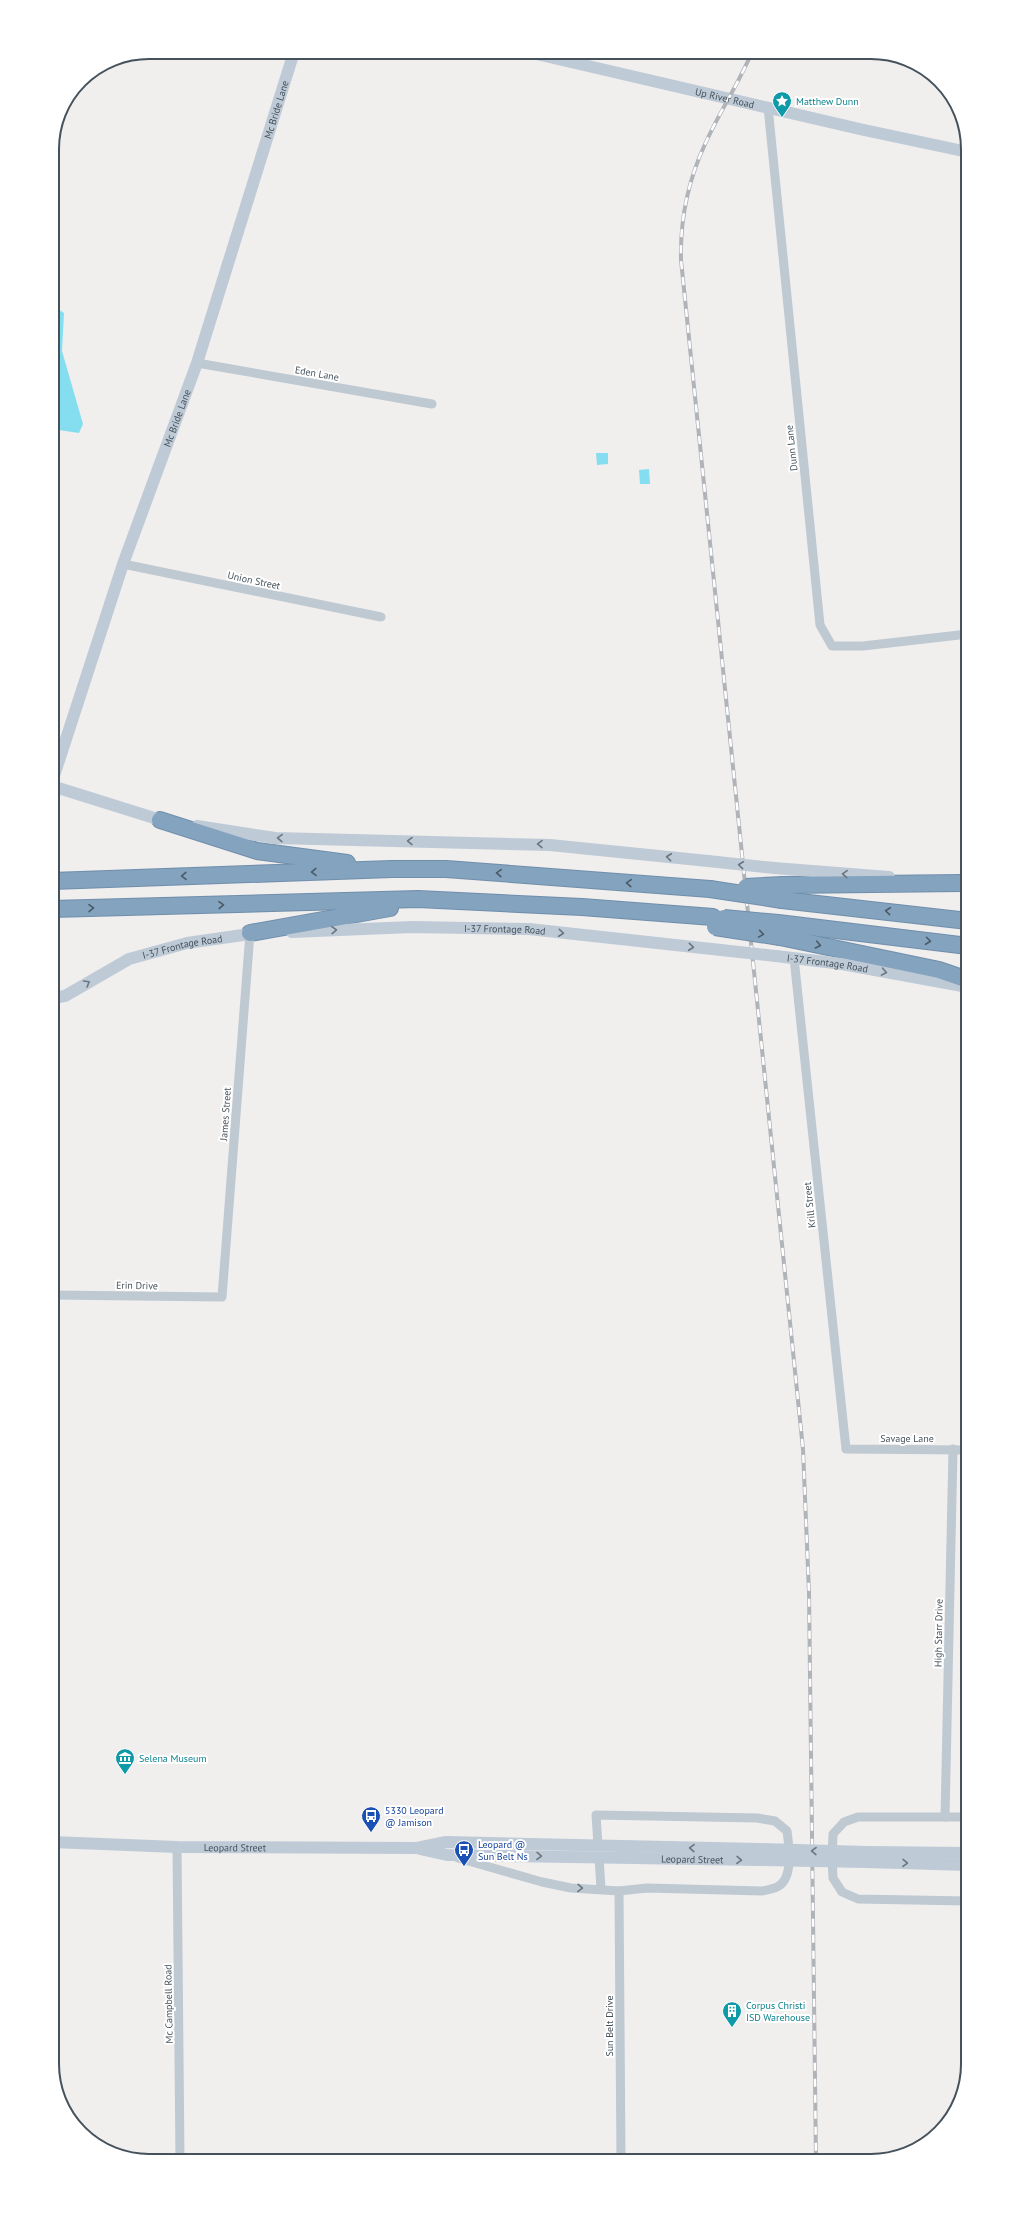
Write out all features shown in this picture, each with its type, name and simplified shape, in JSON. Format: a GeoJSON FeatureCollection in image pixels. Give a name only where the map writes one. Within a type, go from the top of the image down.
{"type":"FeatureCollection","features":[{"type":"Feature","properties":{"kind":"highway"},"geometry":{"type":"LineString","coordinates":[[160,820],[257,851],[392,869]]}},
{"type":"Feature","properties":{"kind":"highway"},"geometry":{"type":"LineString","coordinates":[[59,881],[392,869],[446,869],[782,893],[961,919]]}},
{"type":"Feature","properties":{"kind":"highway"},"geometry":{"type":"LineString","coordinates":[[782,893],[961,883]]}},
{"type":"Feature","properties":{"kind":"highway"},"geometry":{"type":"LineString","coordinates":[[59,909],[418,899],[641,911],[779,930],[961,945]]}},
{"type":"Feature","properties":{"kind":"highway"},"geometry":{"type":"LineString","coordinates":[[250,933],[388,908],[530,904]]}},
{"type":"Feature","properties":{"kind":"highway"},"geometry":{"type":"LineString","coordinates":[[779,930],[939,970],[961,978]]}},
{"type":"Feature","properties":{"kind":"main road","name":"Mc Bride Lane"},"geometry":{"type":"LineString","coordinates":[[59,761],[123,564],[197,363],[292,59]]}},
{"type":"Feature","properties":{"kind":"main road","name":"Up River Road"},"geometry":{"type":"LineString","coordinates":[[559,59],[961,150]]}},
{"type":"Feature","properties":{"kind":"main road"},"geometry":{"type":"LineString","coordinates":[[59,788],[160,820],[275,838],[550,845],[774,868],[961,883]]}},
{"type":"Feature","properties":{"kind":"main road","name":"I-37 Frontage Road"},"geometry":{"type":"LineString","coordinates":[[59,997],[65,996],[129,959],[187,943],[250,933],[412,927],[529,929],[842,964],[961,986]]}},
{"type":"Feature","properties":{"kind":"main road","name":"Leopard Street"},"geometry":{"type":"LineString","coordinates":[[59,1842],[177,1847],[417,1848],[446,1842],[599,1851],[866,1857],[961,1864]]}},
{"type":"Feature","properties":{"kind":"main road","name":"Leopard Street"},"geometry":{"type":"LineString","coordinates":[[417,1848],[447,1855],[599,1851]]}},
{"type":"Feature","properties":{"kind":"main road","name":"Leopard Street"},"geometry":{"type":"LineString","coordinates":[[866,1857],[961,1853]]}},
{"type":"Feature","properties":{"kind":"street","name":"Dunn Lane"},"geometry":{"type":"LineString","coordinates":[[768,107],[820,625],[832,646],[862,646],[961,635]]}},
{"type":"Feature","properties":{"kind":"street","name":"Eden Lane"},"geometry":{"type":"LineString","coordinates":[[197,363],[432,404]]}},
{"type":"Feature","properties":{"kind":"street","name":"Union Street"},"geometry":{"type":"LineString","coordinates":[[123,564],[381,617]]}},
{"type":"Feature","properties":{"kind":"street","name":"James Street"},"geometry":{"type":"LineString","coordinates":[[222,1297],[250,933]]}},
{"type":"Feature","properties":{"kind":"street","name":"Krill Street"},"geometry":{"type":"LineString","coordinates":[[794,958],[846,1449]]}},
{"type":"Feature","properties":{"kind":"street","name":"Erin Drive"},"geometry":{"type":"LineString","coordinates":[[59,1295],[222,1297]]}},
{"type":"Feature","properties":{"kind":"street","name":"Savage Lane"},"geometry":{"type":"LineString","coordinates":[[846,1449],[961,1450]]}},
{"type":"Feature","properties":{"kind":"street","name":"High Starr Drive"},"geometry":{"type":"LineString","coordinates":[[945,1817],[953,1449]]}},
{"type":"Feature","properties":{"kind":"street"},"geometry":{"type":"LineString","coordinates":[[447,1855],[542,1882],[571,1888],[619,1891],[647,1888],[762,1891],[779,1887],[786,1877],[790,1855],[787,1831],[775,1821],[757,1818],[596,1815],[601,1889]]}},
{"type":"Feature","properties":{"kind":"street"},"geometry":{"type":"LineString","coordinates":[[961,1817],[858,1817],[844,1822],[833,1834],[833,1878],[842,1892],[858,1900],[961,1901]]}},
{"type":"Feature","properties":{"kind":"street","name":"Mc Campbell Road"},"geometry":{"type":"LineString","coordinates":[[177,1847],[180,2154]]}},
{"type":"Feature","properties":{"kind":"street","name":"Sun Belt Drive"},"geometry":{"type":"LineString","coordinates":[[619,1891],[621,2154]]}},
{"type":"Feature","properties":{"kind":"water"},"geometry":{"type":"Polygon","coordinates":[[[59,310],[64,313],[62,351],[83,424],[79,433],[59,430],[59,310]]]}},
{"type":"Feature","properties":{"kind":"water"},"geometry":{"type":"Polygon","coordinates":[[[596,453],[608,453],[608,464],[597,465],[596,453]]]}},
{"type":"Feature","properties":{"kind":"water"},"geometry":{"type":"Polygon","coordinates":[[[649,469],[650,484],[640,484],[639,470],[649,469]]]}},
{"type":"Feature","properties":{"kind":"railway"},"geometry":{"type":"LineString","coordinates":[[749,59],[711,131],[694,171],[686,200],[682,230],[681,260],[803,1449],[809,1593],[816,2154]]}},
{"type":"Feature","properties":{"kind":"place","name":"Matthew Dunn"},"geometry":{"type":"Point","coordinates":[782,118]}},
{"type":"Feature","properties":{"kind":"place","name":"Selena Museum"},"geometry":{"type":"Point","coordinates":[125,1775]}},
{"type":"Feature","properties":{"kind":"place","name":"5330 Leopard @ Jamison"},"geometry":{"type":"Point","coordinates":[371,1833]}},
{"type":"Feature","properties":{"kind":"place","name":"Leopard @ Sun Belt Ns"},"geometry":{"type":"Point","coordinates":[464,1867]}},
{"type":"Feature","properties":{"kind":"place","name":"Corpus Christi ISD Warehouse"},"geometry":{"type":"Point","coordinates":[732,2028]}}]}
